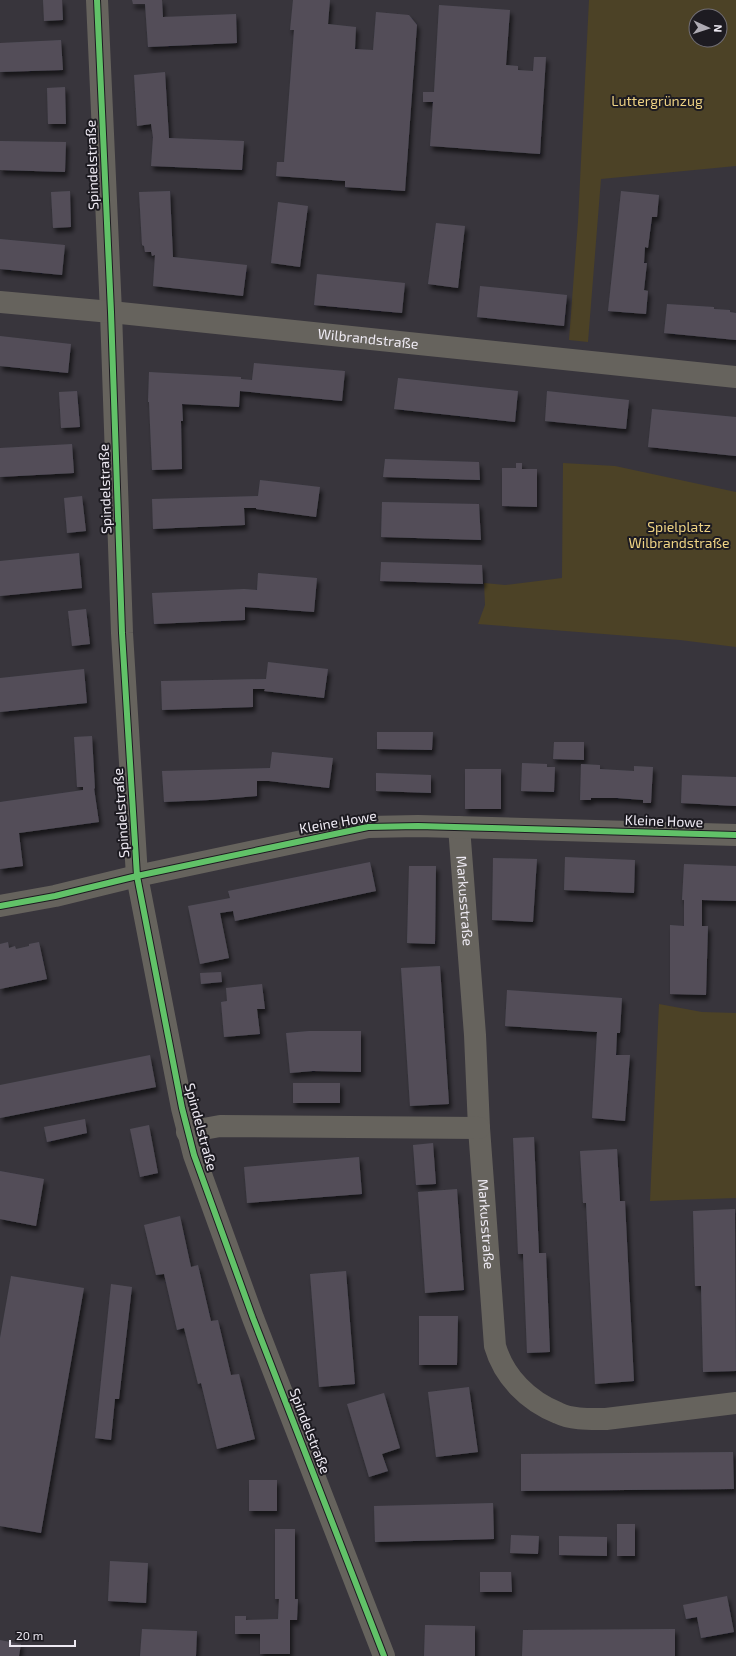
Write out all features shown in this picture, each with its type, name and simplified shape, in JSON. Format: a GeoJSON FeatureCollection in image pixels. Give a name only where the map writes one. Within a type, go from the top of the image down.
{"type":"FeatureCollection","features":[{"type":"Feature","properties":{"kind":"street","name":"Spindelstraße"},"geometry":{"type":"LineString","coordinates":[[97,0],[111,312],[124,669],[137,876],[187,1132],[204,1184],[256,1325],[384,1656]]}},
{"type":"Feature","properties":{"kind":"street","name":"Wilbrandstraße"},"geometry":{"type":"LineString","coordinates":[[0,302],[736,376]]}},
{"type":"Feature","properties":{"kind":"street","name":"Kleine Howe"},"geometry":{"type":"LineString","coordinates":[[0,906],[55,896],[137,876],[368,827],[459,827],[736,835]]}},
{"type":"Feature","properties":{"kind":"street","name":"Markusstraße"},"geometry":{"type":"LineString","coordinates":[[459,827],[476,1035],[479,1128],[495,1346],[498,1359],[515,1385],[538,1402],[559,1414],[586,1419],[606,1419],[736,1403]]}},
{"type":"Feature","properties":{"kind":"street","name":"Spindelstraße"},"geometry":{"type":"LineString","coordinates":[[187,1132],[220,1126],[479,1128]]}},
{"type":"Feature","properties":{"kind":"green space","name":"Luttergrünzug"},"geometry":{"type":"Polygon","coordinates":[[[589,0],[736,0],[736,166],[601,179],[588,342],[569,340],[578,221],[589,0]]]}},
{"type":"Feature","properties":{"kind":"green space","name":"Spielplatz Wilbrandstraße"},"geometry":{"type":"Polygon","coordinates":[[[563,463],[615,466],[736,492],[736,647],[680,640],[478,624],[485,605],[484,583],[505,585],[562,578],[563,463]]]}},
{"type":"Feature","properties":{"kind":"green space"},"geometry":{"type":"Polygon","coordinates":[[[659,1004],[702,1012],[736,1013],[736,1198],[650,1201],[659,1004]]]}},
{"type":"Feature","properties":{"kind":"building"},"geometry":{"type":"Polygon","coordinates":[[[43,0],[62,0],[63,20],[44,21],[43,0]]]}},
{"type":"Feature","properties":{"kind":"building"},"geometry":{"type":"Polygon","coordinates":[[[132,0],[162,0],[163,17],[236,14],[237,43],[148,47],[145,4],[133,4],[132,0]]]}},
{"type":"Feature","properties":{"kind":"building"},"geometry":{"type":"Polygon","coordinates":[[[293,0],[330,0],[328,24],[356,27],[355,49],[373,50],[376,12],[409,15],[417,25],[405,191],[345,187],[345,181],[276,176],[277,162],[284,162],[294,30],[290,30],[293,0]]]}},
{"type":"Feature","properties":{"kind":"building"},"geometry":{"type":"Polygon","coordinates":[[[439,5],[510,10],[506,65],[518,66],[518,70],[533,71],[534,57],[546,57],[540,154],[430,146],[433,102],[423,102],[423,92],[434,92],[439,5]]]}},
{"type":"Feature","properties":{"kind":"building"},"geometry":{"type":"Polygon","coordinates":[[[61,40],[63,70],[0,72],[0,43],[61,40]]]}},
{"type":"Feature","properties":{"kind":"building"},"geometry":{"type":"Polygon","coordinates":[[[165,72],[169,138],[244,141],[242,170],[151,166],[153,137],[151,124],[137,126],[134,75],[165,72]]]}},
{"type":"Feature","properties":{"kind":"building"},"geometry":{"type":"Polygon","coordinates":[[[65,87],[66,124],[48,124],[47,88],[65,87]]]}},
{"type":"Feature","properties":{"kind":"building"},"geometry":{"type":"Polygon","coordinates":[[[0,141],[66,142],[65,172],[0,170],[0,141]]]}},
{"type":"Feature","properties":{"kind":"building"},"geometry":{"type":"Polygon","coordinates":[[[70,191],[71,227],[53,228],[51,192],[70,191]]]}},
{"type":"Feature","properties":{"kind":"building"},"geometry":{"type":"Polygon","coordinates":[[[170,191],[173,257],[247,265],[243,296],[153,286],[155,255],[152,256],[151,252],[145,252],[144,246],[142,245],[139,192],[170,191]]]}},
{"type":"Feature","properties":{"kind":"building"},"geometry":{"type":"Polygon","coordinates":[[[621,191],[659,195],[657,217],[652,217],[648,248],[645,247],[644,263],[647,263],[644,290],[648,291],[646,314],[608,311],[621,191]]]}},
{"type":"Feature","properties":{"kind":"building"},"geometry":{"type":"Polygon","coordinates":[[[278,202],[308,206],[300,267],[271,263],[278,202]]]}},
{"type":"Feature","properties":{"kind":"building"},"geometry":{"type":"Polygon","coordinates":[[[436,223],[465,226],[458,288],[428,284],[436,223]]]}},
{"type":"Feature","properties":{"kind":"building"},"geometry":{"type":"Polygon","coordinates":[[[0,239],[65,245],[62,275],[0,269],[0,239]]]}},
{"type":"Feature","properties":{"kind":"building"},"geometry":{"type":"Polygon","coordinates":[[[317,274],[405,283],[402,313],[314,305],[317,274]]]}},
{"type":"Feature","properties":{"kind":"building"},"geometry":{"type":"Polygon","coordinates":[[[480,286],[567,295],[564,326],[477,317],[480,286]]]}},
{"type":"Feature","properties":{"kind":"building"},"geometry":{"type":"Polygon","coordinates":[[[667,304],[714,307],[714,309],[730,310],[730,312],[736,313],[736,340],[664,333],[667,304]]]}},
{"type":"Feature","properties":{"kind":"building"},"geometry":{"type":"Polygon","coordinates":[[[0,336],[71,344],[68,373],[0,366],[0,336]]]}},
{"type":"Feature","properties":{"kind":"building"},"geometry":{"type":"Polygon","coordinates":[[[254,363],[345,371],[342,401],[240,391],[239,407],[182,404],[182,469],[152,470],[148,402],[149,372],[241,377],[241,379],[252,380],[254,363]]]}},
{"type":"Feature","properties":{"kind":"building"},"geometry":{"type":"Polygon","coordinates":[[[398,378],[518,391],[515,422],[394,409],[398,378]]]}},
{"type":"Feature","properties":{"kind":"building"},"geometry":{"type":"Polygon","coordinates":[[[77,391],[80,427],[61,428],[59,392],[77,391]]]}},
{"type":"Feature","properties":{"kind":"building"},"geometry":{"type":"Polygon","coordinates":[[[547,391],[629,400],[626,429],[545,421],[547,391]]]}},
{"type":"Feature","properties":{"kind":"building"},"geometry":{"type":"Polygon","coordinates":[[[652,409],[736,417],[736,456],[648,447],[652,409]]]}},
{"type":"Feature","properties":{"kind":"building"},"geometry":{"type":"Polygon","coordinates":[[[72,444],[74,473],[0,477],[0,448],[72,444]]]}},
{"type":"Feature","properties":{"kind":"building"},"geometry":{"type":"Polygon","coordinates":[[[385,459],[479,462],[480,480],[383,477],[385,459]]]}},
{"type":"Feature","properties":{"kind":"building"},"geometry":{"type":"Polygon","coordinates":[[[516,463],[522,463],[522,469],[537,469],[537,507],[502,506],[502,468],[516,468],[516,463]]]}},
{"type":"Feature","properties":{"kind":"building"},"geometry":{"type":"Polygon","coordinates":[[[260,480],[320,487],[316,517],[256,508],[244,508],[245,525],[153,529],[152,499],[258,496],[260,480]]]}},
{"type":"Feature","properties":{"kind":"building"},"geometry":{"type":"Polygon","coordinates":[[[82,496],[86,531],[67,533],[64,498],[82,496]]]}},
{"type":"Feature","properties":{"kind":"building"},"geometry":{"type":"Polygon","coordinates":[[[382,502],[479,504],[481,540],[381,537],[382,502]]]}},
{"type":"Feature","properties":{"kind":"building"},"geometry":{"type":"Polygon","coordinates":[[[79,553],[82,588],[0,596],[0,561],[79,553]]]}},
{"type":"Feature","properties":{"kind":"building"},"geometry":{"type":"Polygon","coordinates":[[[381,562],[482,565],[483,584],[380,581],[381,562]]]}},
{"type":"Feature","properties":{"kind":"building"},"geometry":{"type":"Polygon","coordinates":[[[258,573],[317,578],[314,612],[245,607],[245,620],[154,624],[152,593],[244,589],[257,590],[258,573]]]}},
{"type":"Feature","properties":{"kind":"building"},"geometry":{"type":"Polygon","coordinates":[[[86,609],[90,644],[72,646],[68,611],[86,609]]]}},
{"type":"Feature","properties":{"kind":"building"},"geometry":{"type":"Polygon","coordinates":[[[268,662],[328,669],[324,698],[264,691],[265,689],[253,689],[253,707],[162,710],[161,681],[266,679],[268,662]]]}},
{"type":"Feature","properties":{"kind":"building"},"geometry":{"type":"Polygon","coordinates":[[[84,669],[87,703],[0,712],[0,678],[84,669]]]}},
{"type":"Feature","properties":{"kind":"building"},"geometry":{"type":"Polygon","coordinates":[[[377,732],[433,732],[432,750],[377,749],[377,732]]]}},
{"type":"Feature","properties":{"kind":"building"},"geometry":{"type":"Polygon","coordinates":[[[92,736],[95,789],[94,788],[99,822],[19,833],[23,866],[0,869],[0,802],[83,790],[83,787],[77,787],[74,737],[92,736]]]}},
{"type":"Feature","properties":{"kind":"building"},"geometry":{"type":"Polygon","coordinates":[[[554,742],[584,742],[584,760],[553,759],[554,742]]]}},
{"type":"Feature","properties":{"kind":"building"},"geometry":{"type":"Polygon","coordinates":[[[272,752],[333,758],[329,788],[257,781],[257,796],[164,802],[162,771],[270,768],[272,752]]]}},
{"type":"Feature","properties":{"kind":"building"},"geometry":{"type":"Polygon","coordinates":[[[522,763],[547,764],[547,767],[555,767],[554,792],[521,791],[522,763]]]}},
{"type":"Feature","properties":{"kind":"building"},"geometry":{"type":"Polygon","coordinates":[[[581,764],[600,765],[600,769],[634,771],[634,766],[653,767],[651,803],[643,803],[643,800],[617,798],[591,798],[591,800],[580,800],[581,764]]]}},
{"type":"Feature","properties":{"kind":"building"},"geometry":{"type":"Polygon","coordinates":[[[465,769],[501,769],[501,809],[465,809],[465,769]]]}},
{"type":"Feature","properties":{"kind":"building"},"geometry":{"type":"Polygon","coordinates":[[[376,773],[431,775],[431,793],[376,791],[376,773]]]}},
{"type":"Feature","properties":{"kind":"building"},"geometry":{"type":"Polygon","coordinates":[[[682,775],[736,777],[736,806],[681,803],[682,775]]]}},
{"type":"Feature","properties":{"kind":"building"},"geometry":{"type":"Polygon","coordinates":[[[565,857],[635,860],[634,893],[564,890],[565,857]]]}},
{"type":"Feature","properties":{"kind":"building"},"geometry":{"type":"Polygon","coordinates":[[[493,858],[537,859],[533,922],[492,920],[493,858]]]}},
{"type":"Feature","properties":{"kind":"building"},"geometry":{"type":"Polygon","coordinates":[[[370,862],[376,891],[235,921],[233,911],[220,913],[229,958],[200,964],[188,906],[230,898],[228,891],[370,862]]]}},
{"type":"Feature","properties":{"kind":"building"},"geometry":{"type":"Polygon","coordinates":[[[684,864],[736,866],[736,901],[702,900],[702,926],[708,926],[706,995],[670,994],[670,925],[684,926],[684,900],[682,900],[684,864]]]}},
{"type":"Feature","properties":{"kind":"building"},"geometry":{"type":"Polygon","coordinates":[[[409,866],[436,866],[435,944],[407,943],[409,866]]]}},
{"type":"Feature","properties":{"kind":"building"},"geometry":{"type":"Polygon","coordinates":[[[8,942],[9,948],[15,946],[16,949],[39,942],[47,979],[0,989],[0,944],[8,942]]]}},
{"type":"Feature","properties":{"kind":"building"},"geometry":{"type":"Polygon","coordinates":[[[440,966],[449,1104],[410,1106],[401,968],[440,966]]]}},
{"type":"Feature","properties":{"kind":"building"},"geometry":{"type":"Polygon","coordinates":[[[221,972],[222,982],[201,984],[200,973],[221,972]]]}},
{"type":"Feature","properties":{"kind":"building"},"geometry":{"type":"Polygon","coordinates":[[[262,984],[265,1009],[257,1009],[260,1034],[224,1037],[221,1002],[227,1001],[226,988],[262,984]]]}},
{"type":"Feature","properties":{"kind":"building"},"geometry":{"type":"Polygon","coordinates":[[[507,990],[622,998],[620,1033],[617,1033],[616,1055],[630,1055],[625,1121],[592,1118],[597,1032],[505,1026],[507,990]]]}},
{"type":"Feature","properties":{"kind":"building"},"geometry":{"type":"Polygon","coordinates":[[[309,1031],[361,1031],[361,1072],[313,1071],[290,1073],[286,1033],[309,1031]]]}},
{"type":"Feature","properties":{"kind":"building"},"geometry":{"type":"Polygon","coordinates":[[[150,1055],[156,1087],[0,1118],[0,1085],[150,1055]]]}},
{"type":"Feature","properties":{"kind":"building"},"geometry":{"type":"Polygon","coordinates":[[[293,1083],[340,1083],[340,1103],[293,1103],[293,1083]]]}},
{"type":"Feature","properties":{"kind":"building"},"geometry":{"type":"Polygon","coordinates":[[[85,1119],[87,1133],[47,1142],[44,1127],[85,1119]]]}},
{"type":"Feature","properties":{"kind":"building"},"geometry":{"type":"Polygon","coordinates":[[[149,1125],[158,1173],[140,1177],[130,1129],[149,1125]]]}},
{"type":"Feature","properties":{"kind":"building"},"geometry":{"type":"Polygon","coordinates":[[[534,1137],[539,1253],[546,1253],[550,1352],[527,1353],[523,1254],[518,1254],[513,1138],[534,1137]]]}},
{"type":"Feature","properties":{"kind":"building"},"geometry":{"type":"Polygon","coordinates":[[[433,1143],[436,1184],[416,1185],[413,1145],[433,1143]]]}},
{"type":"Feature","properties":{"kind":"building"},"geometry":{"type":"Polygon","coordinates":[[[617,1149],[620,1201],[625,1201],[634,1381],[595,1384],[586,1203],[583,1203],[580,1151],[617,1149]]]}},
{"type":"Feature","properties":{"kind":"building"},"geometry":{"type":"Polygon","coordinates":[[[359,1157],[362,1194],[247,1203],[244,1167],[359,1157]]]}},
{"type":"Feature","properties":{"kind":"building"},"geometry":{"type":"Polygon","coordinates":[[[0,1171],[44,1179],[36,1226],[0,1219],[0,1171]]]}},
{"type":"Feature","properties":{"kind":"building"},"geometry":{"type":"Polygon","coordinates":[[[457,1189],[464,1290],[425,1293],[418,1192],[457,1189]]]}},
{"type":"Feature","properties":{"kind":"building"},"geometry":{"type":"Polygon","coordinates":[[[735,1209],[736,1371],[703,1372],[701,1286],[695,1286],[693,1211],[735,1209]]]}},
{"type":"Feature","properties":{"kind":"building"},"geometry":{"type":"Polygon","coordinates":[[[180,1216],[191,1267],[198,1265],[211,1321],[218,1320],[231,1375],[239,1374],[255,1439],[217,1449],[201,1383],[198,1384],[184,1328],[177,1330],[164,1274],[156,1275],[144,1225],[180,1216]]]}},
{"type":"Feature","properties":{"kind":"building"},"geometry":{"type":"Polygon","coordinates":[[[346,1271],[355,1384],[319,1387],[310,1274],[346,1271]]]}},
{"type":"Feature","properties":{"kind":"building"},"geometry":{"type":"Polygon","coordinates":[[[11,1276],[84,1288],[41,1533],[0,1526],[0,1338],[11,1276]]]}},
{"type":"Feature","properties":{"kind":"building"},"geometry":{"type":"Polygon","coordinates":[[[111,1284],[132,1287],[119,1399],[115,1399],[111,1440],[95,1438],[111,1284]]]}},
{"type":"Feature","properties":{"kind":"building"},"geometry":{"type":"Polygon","coordinates":[[[419,1316],[458,1316],[457,1365],[419,1365],[419,1316]]]}},
{"type":"Feature","properties":{"kind":"building"},"geometry":{"type":"Polygon","coordinates":[[[469,1387],[478,1452],[436,1457],[428,1392],[469,1387]]]}},
{"type":"Feature","properties":{"kind":"building"},"geometry":{"type":"Polygon","coordinates":[[[384,1393],[400,1448],[382,1454],[388,1471],[369,1477],[347,1404],[384,1393]]]}},
{"type":"Feature","properties":{"kind":"building"},"geometry":{"type":"Polygon","coordinates":[[[733,1452],[734,1489],[521,1491],[521,1454],[733,1452]]]}},
{"type":"Feature","properties":{"kind":"building"},"geometry":{"type":"Polygon","coordinates":[[[249,1480],[277,1480],[277,1511],[249,1511],[249,1480]]]}},
{"type":"Feature","properties":{"kind":"building"},"geometry":{"type":"Polygon","coordinates":[[[493,1503],[494,1539],[375,1542],[374,1506],[493,1503]]]}},
{"type":"Feature","properties":{"kind":"building"},"geometry":{"type":"Polygon","coordinates":[[[617,1524],[635,1524],[635,1556],[617,1556],[617,1524]]]}},
{"type":"Feature","properties":{"kind":"building"},"geometry":{"type":"Polygon","coordinates":[[[275,1529],[295,1529],[295,1599],[298,1599],[297,1620],[290,1620],[290,1654],[260,1654],[260,1634],[235,1634],[235,1616],[246,1616],[246,1620],[278,1619],[279,1599],[275,1599],[275,1529]]]}},
{"type":"Feature","properties":{"kind":"building"},"geometry":{"type":"Polygon","coordinates":[[[511,1535],[539,1536],[538,1554],[510,1553],[511,1535]]]}},
{"type":"Feature","properties":{"kind":"building"},"geometry":{"type":"Polygon","coordinates":[[[559,1536],[607,1537],[607,1556],[559,1555],[559,1536]]]}},
{"type":"Feature","properties":{"kind":"building"},"geometry":{"type":"Polygon","coordinates":[[[110,1561],[148,1563],[146,1603],[108,1601],[110,1561]]]}},
{"type":"Feature","properties":{"kind":"building"},"geometry":{"type":"Polygon","coordinates":[[[480,1572],[511,1572],[512,1592],[480,1592],[480,1572]]]}},
{"type":"Feature","properties":{"kind":"building"},"geometry":{"type":"Polygon","coordinates":[[[727,1596],[734,1632],[701,1638],[697,1617],[686,1619],[683,1605],[727,1596]]]}},
{"type":"Feature","properties":{"kind":"building"},"geometry":{"type":"Polygon","coordinates":[[[425,1625],[475,1626],[475,1656],[424,1656],[425,1625]]]}},
{"type":"Feature","properties":{"kind":"building"},"geometry":{"type":"Polygon","coordinates":[[[142,1629],[197,1631],[196,1656],[140,1656],[142,1629]]]}},
{"type":"Feature","properties":{"kind":"building"},"geometry":{"type":"Polygon","coordinates":[[[675,1629],[675,1656],[522,1656],[523,1630],[675,1629]]]}},
{"type":"Feature","properties":{"kind":"building"},"geometry":{"type":"Polygon","coordinates":[[[0,1640],[21,1644],[19,1656],[0,1656],[0,1640]]]}},
{"type":"Feature","properties":{"kind":"cycle path"},"geometry":{"type":"LineString","coordinates":[[97,0],[111,312],[122,633],[137,876],[182,1108],[194,1155],[253,1318],[384,1656]]}},
{"type":"Feature","properties":{"kind":"cycle path"},"geometry":{"type":"LineString","coordinates":[[0,906],[55,896],[137,876],[368,827],[418,826],[736,835]]}}]}
